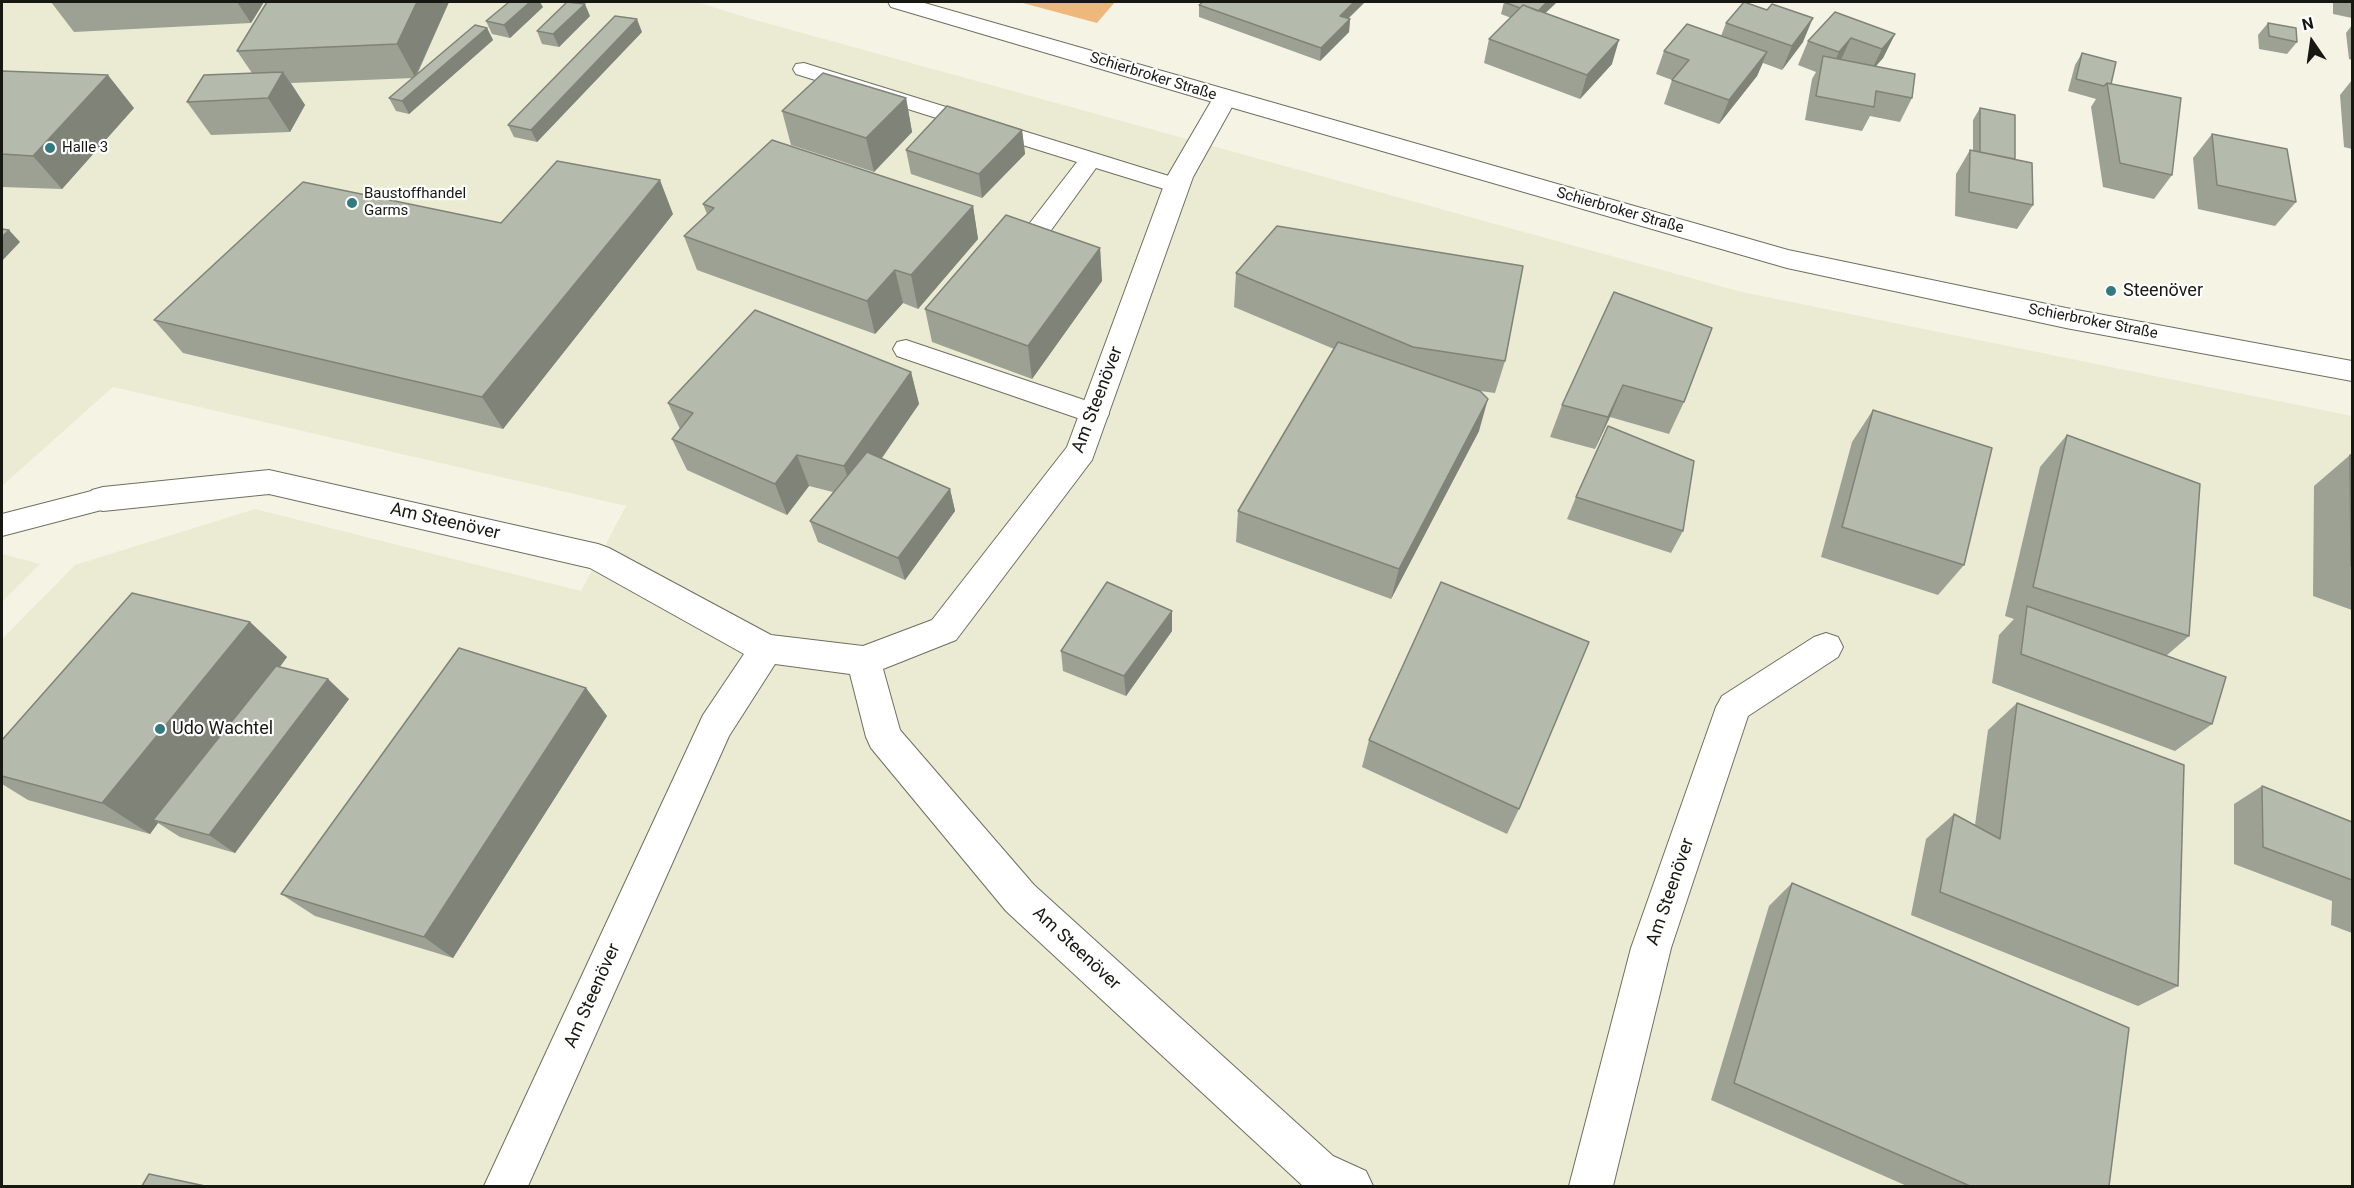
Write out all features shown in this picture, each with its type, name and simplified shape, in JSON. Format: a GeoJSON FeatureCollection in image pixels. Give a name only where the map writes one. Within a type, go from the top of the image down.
{"type":"FeatureCollection","features":[{"type":"Feature","properties":{"kind":"street","name":"Schierbroker Straße"},"geometry":{"type":"LineString","coordinates":[[899,2],[1787,259],[2066,318],[2352,370]]}},
{"type":"Feature","properties":{"kind":"street","name":"Am Steenöver"},"geometry":{"type":"LineString","coordinates":[[103,499],[269,482],[598,557],[766,649],[864,661],[944,630],[1081,452],[1177,186],[1225,98]]}},
{"type":"Feature","properties":{"kind":"street","name":"Am Steenöver"},"geometry":{"type":"LineString","coordinates":[[1592,1186],[1651,948],[1734,706],[1826,647]]}},
{"type":"Feature","properties":{"kind":"street","name":"Am Steenöver"},"geometry":{"type":"LineString","coordinates":[[506,1186],[716,726],[766,649]]}},
{"type":"Feature","properties":{"kind":"street","name":"Am Steenöver"},"geometry":{"type":"LineString","coordinates":[[864,661],[884,737],[1020,898],[1318,1171],[1351,1186]]}},
{"type":"Feature","properties":{"kind":"lane"},"geometry":{"type":"LineString","coordinates":[[804,69],[1177,186]]}},
{"type":"Feature","properties":{"kind":"lane"},"geometry":{"type":"LineString","coordinates":[[1035,234],[1091,159]]}},
{"type":"Feature","properties":{"kind":"lane"},"geometry":{"type":"LineString","coordinates":[[906,349],[1095,414]]}},
{"type":"Feature","properties":{"kind":"lane"},"geometry":{"type":"LineString","coordinates":[[2,525],[103,499]]}},
{"type":"Feature","properties":{"kind":"shaded area"},"geometry":{"type":"Polygon","coordinates":[[[2,2],[697,2],[1742,292],[2352,416],[2352,1186],[2,1186],[2,639],[75,565],[255,509],[581,591],[626,506],[113,387],[2,486],[2,2]]]}},
{"type":"Feature","properties":{"kind":"shaded area"},"geometry":{"type":"Polygon","coordinates":[[[1019,2],[1115,2],[1097,23],[1019,2]]]}},
{"type":"Feature","properties":{"kind":"shaded area"},"geometry":{"type":"Polygon","coordinates":[[[2,554],[40,564],[2,602],[2,554]]]}},
{"type":"Feature","properties":{"kind":"building"},"geometry":{"type":"Polygon","coordinates":[[[267,2],[417,2],[397,44],[237,51],[267,2]]]}},
{"type":"Feature","properties":{"kind":"building"},"geometry":{"type":"Polygon","coordinates":[[[509,2],[530,2],[504,25],[486,21],[509,2]]]}},
{"type":"Feature","properties":{"kind":"building"},"geometry":{"type":"Polygon","coordinates":[[[567,2],[585,4],[553,34],[537,31],[567,2]]]}},
{"type":"Feature","properties":{"kind":"building"},"geometry":{"type":"Polygon","coordinates":[[[1203,2],[1354,2],[1340,16],[1350,19],[1321,48],[1199,5],[1203,2]]]}},
{"type":"Feature","properties":{"kind":"building"},"geometry":{"type":"Polygon","coordinates":[[[1504,2],[1547,2],[1538,11],[1523,5],[1520,8],[1504,2]]]}},
{"type":"Feature","properties":{"kind":"building"},"geometry":{"type":"Polygon","coordinates":[[[1744,2],[1767,10],[1772,4],[1813,18],[1792,46],[1726,23],[1744,2]]]}},
{"type":"Feature","properties":{"kind":"building"},"geometry":{"type":"Polygon","coordinates":[[[1523,5],[1619,40],[1587,75],[1489,39],[1523,5]]]}},
{"type":"Feature","properties":{"kind":"building"},"geometry":{"type":"Polygon","coordinates":[[[1835,12],[1895,34],[1882,49],[1851,38],[1839,52],[1808,41],[1835,12]]]}},
{"type":"Feature","properties":{"kind":"building"},"geometry":{"type":"Polygon","coordinates":[[[615,16],[637,19],[531,130],[508,125],[615,16]]]}},
{"type":"Feature","properties":{"kind":"building"},"geometry":{"type":"Polygon","coordinates":[[[2268,23],[2296,28],[2297,42],[2269,36],[2268,23]]]}},
{"type":"Feature","properties":{"kind":"building"},"geometry":{"type":"Polygon","coordinates":[[[1687,24],[1767,52],[1729,100],[1672,80],[1689,60],[1664,51],[1687,24]]]}},
{"type":"Feature","properties":{"kind":"building"},"geometry":{"type":"Polygon","coordinates":[[[475,25],[487,28],[402,101],[389,98],[475,25]]]}},
{"type":"Feature","properties":{"kind":"building"},"geometry":{"type":"Polygon","coordinates":[[[2082,53],[2116,62],[2111,84],[2107,83],[2104,86],[2076,79],[2082,53]]]}},
{"type":"Feature","properties":{"kind":"building"},"geometry":{"type":"Polygon","coordinates":[[[1823,56],[1915,74],[1912,98],[1876,91],[1874,107],[1816,96],[1823,56]]]}},
{"type":"Feature","properties":{"kind":"building"},"geometry":{"type":"Polygon","coordinates":[[[2,71],[108,75],[33,156],[2,154],[2,71]]]}},
{"type":"Feature","properties":{"kind":"building"},"geometry":{"type":"Polygon","coordinates":[[[283,72],[268,98],[187,102],[204,75],[283,72]]]}},
{"type":"Feature","properties":{"kind":"building"},"geometry":{"type":"Polygon","coordinates":[[[823,73],[906,98],[866,138],[782,111],[823,73]]]}},
{"type":"Feature","properties":{"kind":"building"},"geometry":{"type":"Polygon","coordinates":[[[2107,83],[2181,98],[2172,175],[2120,163],[2107,83]]]}},
{"type":"Feature","properties":{"kind":"building"},"geometry":{"type":"Polygon","coordinates":[[[947,106],[1022,130],[979,174],[906,150],[947,106]]]}},
{"type":"Feature","properties":{"kind":"building"},"geometry":{"type":"Polygon","coordinates":[[[1980,108],[2015,115],[2015,159],[1980,152],[1980,108]]]}},
{"type":"Feature","properties":{"kind":"building"},"geometry":{"type":"Polygon","coordinates":[[[2212,134],[2287,149],[2296,202],[2217,185],[2212,134]]]}},
{"type":"Feature","properties":{"kind":"building"},"geometry":{"type":"Polygon","coordinates":[[[772,140],[973,206],[911,275],[895,270],[867,301],[684,236],[714,208],[703,204],[772,140]]]}},
{"type":"Feature","properties":{"kind":"building"},"geometry":{"type":"Polygon","coordinates":[[[1970,150],[2032,163],[2033,205],[1969,192],[1970,150]]]}},
{"type":"Feature","properties":{"kind":"building"},"geometry":{"type":"Polygon","coordinates":[[[557,161],[660,180],[482,397],[154,320],[303,182],[501,223],[557,161]]]}},
{"type":"Feature","properties":{"kind":"building"},"geometry":{"type":"Polygon","coordinates":[[[1006,215],[1100,248],[1028,346],[925,309],[1006,215]]]}},
{"type":"Feature","properties":{"kind":"building"},"geometry":{"type":"Polygon","coordinates":[[[1277,226],[1523,266],[1505,361],[1413,347],[1236,273],[1277,226]]]}},
{"type":"Feature","properties":{"kind":"building"},"geometry":{"type":"Polygon","coordinates":[[[2,229],[9,230],[2,237],[2,229]]]}},
{"type":"Feature","properties":{"kind":"building"},"geometry":{"type":"Polygon","coordinates":[[[1614,292],[1712,328],[1684,402],[1623,385],[1608,417],[1562,405],[1614,292]]]}},
{"type":"Feature","properties":{"kind":"building"},"geometry":{"type":"Polygon","coordinates":[[[755,310],[911,372],[844,466],[797,455],[775,484],[672,439],[693,413],[668,403],[755,310]]]}},
{"type":"Feature","properties":{"kind":"building"},"geometry":{"type":"Polygon","coordinates":[[[1338,342],[1480,391],[1488,399],[1399,569],[1238,511],[1338,342]]]}},
{"type":"Feature","properties":{"kind":"building"},"geometry":{"type":"Polygon","coordinates":[[[1873,410],[1992,448],[1964,565],[1842,527],[1873,410]]]}},
{"type":"Feature","properties":{"kind":"building"},"geometry":{"type":"Polygon","coordinates":[[[1608,426],[1694,461],[1683,531],[1576,497],[1608,426]]]}},
{"type":"Feature","properties":{"kind":"building"},"geometry":{"type":"Polygon","coordinates":[[[2067,435],[2200,484],[2189,636],[2033,587],[2067,435]]]}},
{"type":"Feature","properties":{"kind":"building"},"geometry":{"type":"Polygon","coordinates":[[[867,452],[950,489],[898,558],[810,521],[867,452]]]}},
{"type":"Feature","properties":{"kind":"building"},"geometry":{"type":"Polygon","coordinates":[[[2350,455],[2352,455],[2352,567],[2351,566],[2350,455]]]}},
{"type":"Feature","properties":{"kind":"building"},"geometry":{"type":"Polygon","coordinates":[[[1107,582],[1172,611],[1124,676],[1061,651],[1107,582]]]}},
{"type":"Feature","properties":{"kind":"building"},"geometry":{"type":"Polygon","coordinates":[[[1441,582],[1589,642],[1519,809],[1369,740],[1441,582]]]}},
{"type":"Feature","properties":{"kind":"building"},"geometry":{"type":"Polygon","coordinates":[[[132,593],[250,622],[102,803],[2,776],[2,740],[132,593]]]}},
{"type":"Feature","properties":{"kind":"building"},"geometry":{"type":"Polygon","coordinates":[[[2027,606],[2226,677],[2212,724],[2021,654],[2027,606]]]}},
{"type":"Feature","properties":{"kind":"building"},"geometry":{"type":"Polygon","coordinates":[[[459,648],[586,688],[424,937],[281,894],[459,648]]]}},
{"type":"Feature","properties":{"kind":"building"},"geometry":{"type":"Polygon","coordinates":[[[276,666],[328,679],[209,835],[153,820],[276,666]]]}},
{"type":"Feature","properties":{"kind":"building"},"geometry":{"type":"Polygon","coordinates":[[[2017,703],[2184,765],[2178,986],[1940,892],[1954,814],[2000,839],[2017,703]]]}},
{"type":"Feature","properties":{"kind":"building"},"geometry":{"type":"Polygon","coordinates":[[[2262,786],[2352,822],[2352,880],[2263,847],[2262,786]]]}},
{"type":"Feature","properties":{"kind":"building"},"geometry":{"type":"Polygon","coordinates":[[[1792,883],[2129,1028],[2109,1186],[1970,1186],[1734,1083],[1792,883]]]}},
{"type":"Feature","properties":{"kind":"building"},"geometry":{"type":"Polygon","coordinates":[[[149,1174],[205,1186],[142,1186],[149,1174]]]}},
{"type":"Feature","properties":{"kind":"place","name":"Halle 3"},"geometry":{"type":"Point","coordinates":[50,148]}},
{"type":"Feature","properties":{"kind":"place","name":"Baustoffhandel Garms"},"geometry":{"type":"Point","coordinates":[352,203]}},
{"type":"Feature","properties":{"kind":"place","name":"Steenöver"},"geometry":{"type":"Point","coordinates":[2111,291]}},
{"type":"Feature","properties":{"kind":"place","name":"Udo Wachtel"},"geometry":{"type":"Point","coordinates":[160,729]}}]}
